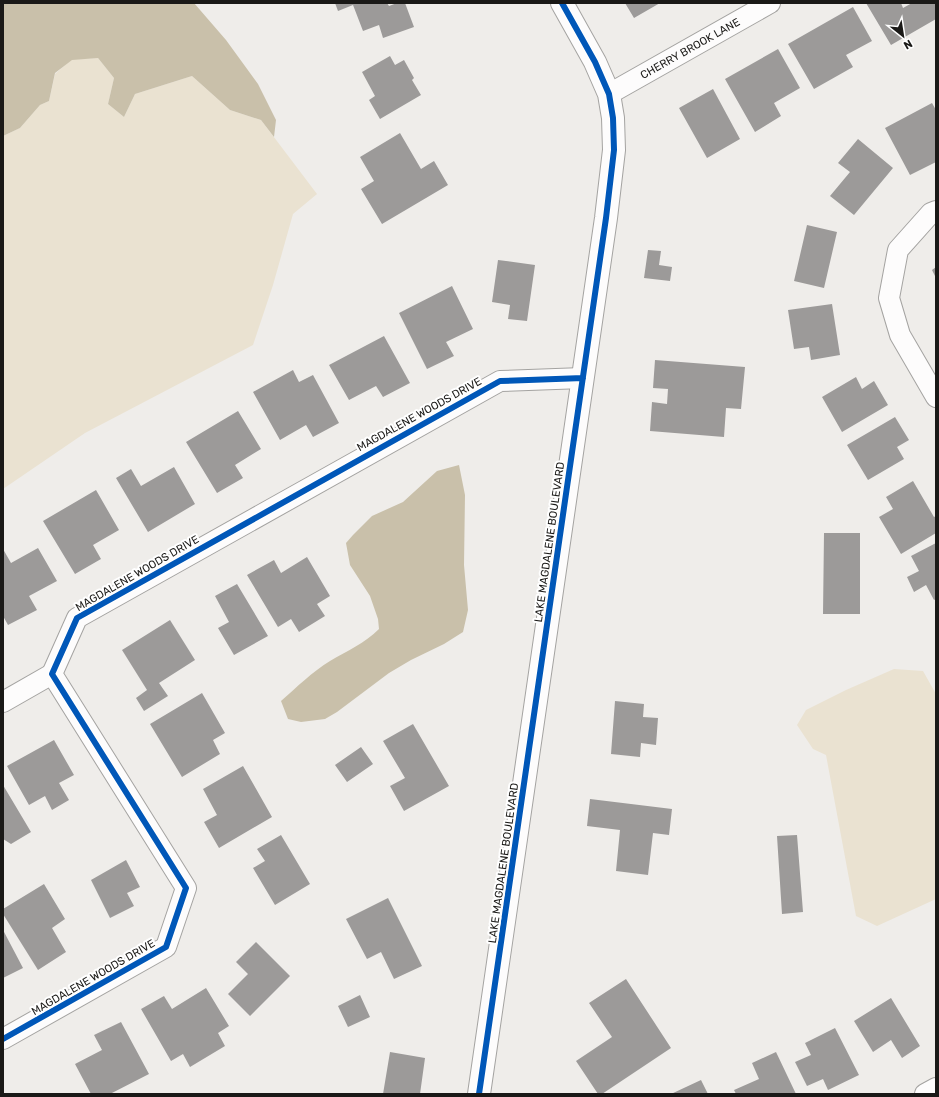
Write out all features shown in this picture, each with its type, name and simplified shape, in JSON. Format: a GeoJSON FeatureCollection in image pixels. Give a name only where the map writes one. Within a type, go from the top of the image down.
{"type":"FeatureCollection","features":[{"type":"Feature","properties":{"kind":"street","name":"LAKE MAGDALENE BOULEVARD"},"geometry":{"type":"LineString","coordinates":[[479,1094],[612,176],[614,150],[613,118],[609,94],[595,62],[562,3]]}},
{"type":"Feature","properties":{"kind":"street","name":"CHERRY BROOK LANE"},"geometry":{"type":"LineString","coordinates":[[609,94],[770,3]]}},
{"type":"Feature","properties":{"kind":"street"},"geometry":{"type":"LineString","coordinates":[[936,211],[931,213],[898,250],[889,298],[900,335],[936,397]]}},
{"type":"Feature","properties":{"kind":"street","name":"MAGDALENE WOODS DRIVE"},"geometry":{"type":"LineString","coordinates":[[3,1040],[166,947],[186,888],[52,674],[77,618],[500,381],[583,378]]}},
{"type":"Feature","properties":{"kind":"street"},"geometry":{"type":"LineString","coordinates":[[3,702],[52,674]]}},
{"type":"Feature","properties":{"kind":"street"},"geometry":{"type":"LineString","coordinates":[[925,1094],[936,1088]]}},
{"type":"Feature","properties":{"kind":"shaded area"},"geometry":{"type":"Polygon","coordinates":[[[3,3],[194,3],[226,40],[258,84],[276,120],[274,137],[261,120],[230,110],[192,76],[135,94],[124,117],[108,104],[114,78],[98,58],[72,60],[55,73],[49,101],[40,105],[20,128],[3,136],[3,3]]]}},
{"type":"Feature","properties":{"kind":"shaded area"},"geometry":{"type":"Polygon","coordinates":[[[98,58],[114,78],[108,104],[124,117],[135,94],[192,76],[230,110],[261,120],[317,194],[293,214],[273,285],[253,345],[85,433],[3,489],[3,136],[20,128],[40,105],[49,101],[55,74],[72,59],[98,58]]]}},
{"type":"Feature","properties":{"kind":"shaded area"},"geometry":{"type":"Polygon","coordinates":[[[459,465],[465,495],[464,565],[468,610],[463,632],[444,644],[411,660],[389,673],[337,712],[325,719],[301,722],[288,719],[281,701],[317,670],[362,643],[379,629],[378,619],[370,596],[350,565],[346,543],[372,516],[403,502],[437,471],[459,465]]]}},
{"type":"Feature","properties":{"kind":"shaded area"},"geometry":{"type":"Polygon","coordinates":[[[894,669],[923,671],[936,694],[936,899],[877,926],[856,916],[826,755],[813,749],[797,725],[806,710],[846,690],[894,669]]]}},
{"type":"Feature","properties":{"kind":"building"},"geometry":{"type":"Polygon","coordinates":[[[335,3],[387,3],[389,6],[397,3],[405,3],[414,27],[383,38],[379,25],[363,31],[353,5],[338,11],[335,3]]]}},
{"type":"Feature","properties":{"kind":"building"},"geometry":{"type":"Polygon","coordinates":[[[625,3],[660,3],[634,18],[625,3]]]}},
{"type":"Feature","properties":{"kind":"building"},"geometry":{"type":"Polygon","coordinates":[[[866,3],[901,3],[903,8],[912,3],[935,3],[936,19],[891,45],[866,3]]]}},
{"type":"Feature","properties":{"kind":"building"},"geometry":{"type":"Polygon","coordinates":[[[853,7],[872,41],[846,55],[853,67],[814,89],[788,44],[853,7]]]}},
{"type":"Feature","properties":{"kind":"building"},"geometry":{"type":"Polygon","coordinates":[[[778,49],[800,88],[774,103],[781,116],[755,132],[725,79],[778,49]]]}},
{"type":"Feature","properties":{"kind":"building"},"geometry":{"type":"Polygon","coordinates":[[[390,56],[395,65],[404,60],[414,78],[412,80],[421,95],[380,119],[369,100],[375,96],[362,72],[390,56]]]}},
{"type":"Feature","properties":{"kind":"building"},"geometry":{"type":"Polygon","coordinates":[[[713,89],[740,139],[707,158],[679,108],[713,89]]]}},
{"type":"Feature","properties":{"kind":"building"},"geometry":{"type":"Polygon","coordinates":[[[932,103],[936,110],[936,162],[910,175],[885,128],[932,103]]]}},
{"type":"Feature","properties":{"kind":"building"},"geometry":{"type":"Polygon","coordinates":[[[400,133],[421,169],[434,161],[448,185],[382,224],[361,189],[374,181],[360,157],[400,133]]]}},
{"type":"Feature","properties":{"kind":"building"},"geometry":{"type":"Polygon","coordinates":[[[858,139],[893,168],[854,215],[830,196],[850,172],[838,163],[858,139]]]}},
{"type":"Feature","properties":{"kind":"building"},"geometry":{"type":"Polygon","coordinates":[[[807,225],[837,232],[824,288],[794,281],[807,225]]]}},
{"type":"Feature","properties":{"kind":"building"},"geometry":{"type":"Polygon","coordinates":[[[648,250],[661,251],[659,265],[672,267],[670,281],[644,278],[648,250]]]}},
{"type":"Feature","properties":{"kind":"building"},"geometry":{"type":"Polygon","coordinates":[[[498,260],[535,265],[527,321],[508,319],[510,305],[492,302],[498,260]]]}},
{"type":"Feature","properties":{"kind":"building"},"geometry":{"type":"Polygon","coordinates":[[[936,267],[936,278],[932,270],[936,267]]]}},
{"type":"Feature","properties":{"kind":"building"},"geometry":{"type":"Polygon","coordinates":[[[452,286],[473,329],[446,342],[454,356],[427,369],[399,313],[452,286]]]}},
{"type":"Feature","properties":{"kind":"building"},"geometry":{"type":"Polygon","coordinates":[[[832,304],[840,355],[811,360],[809,347],[794,349],[788,310],[832,304]]]}},
{"type":"Feature","properties":{"kind":"building"},"geometry":{"type":"Polygon","coordinates":[[[384,336],[410,383],[383,397],[376,386],[349,400],[329,365],[384,336]]]}},
{"type":"Feature","properties":{"kind":"building"},"geometry":{"type":"Polygon","coordinates":[[[655,360],[745,367],[741,409],[726,408],[724,437],[650,431],[652,402],[667,404],[668,389],[653,388],[655,360]]]}},
{"type":"Feature","properties":{"kind":"building"},"geometry":{"type":"Polygon","coordinates":[[[293,370],[299,382],[313,375],[339,423],[313,437],[306,425],[280,440],[253,392],[293,370]]]}},
{"type":"Feature","properties":{"kind":"building"},"geometry":{"type":"Polygon","coordinates":[[[856,377],[862,389],[874,381],[888,405],[842,432],[822,397],[856,377]]]}},
{"type":"Feature","properties":{"kind":"building"},"geometry":{"type":"Polygon","coordinates":[[[238,411],[261,449],[235,465],[243,478],[217,493],[186,442],[238,411]]]}},
{"type":"Feature","properties":{"kind":"building"},"geometry":{"type":"Polygon","coordinates":[[[895,417],[909,440],[897,447],[904,459],[868,480],[847,445],[895,417]]]}},
{"type":"Feature","properties":{"kind":"building"},"geometry":{"type":"Polygon","coordinates":[[[174,467],[195,504],[148,532],[116,478],[131,469],[141,486],[174,467]]]}},
{"type":"Feature","properties":{"kind":"building"},"geometry":{"type":"Polygon","coordinates":[[[913,481],[934,517],[936,516],[936,533],[901,554],[879,517],[893,509],[886,497],[913,481]]]}},
{"type":"Feature","properties":{"kind":"building"},"geometry":{"type":"Polygon","coordinates":[[[96,490],[119,530],[93,545],[101,559],[75,574],[43,521],[96,490]]]}},
{"type":"Feature","properties":{"kind":"building"},"geometry":{"type":"Polygon","coordinates":[[[824,533],[860,533],[860,614],[823,614],[824,533]]]}},
{"type":"Feature","properties":{"kind":"building"},"geometry":{"type":"Polygon","coordinates":[[[936,543],[936,599],[934,600],[926,585],[914,592],[907,577],[919,571],[911,556],[936,543]]]}},
{"type":"Feature","properties":{"kind":"building"},"geometry":{"type":"Polygon","coordinates":[[[38,548],[57,581],[29,596],[37,610],[8,625],[3,616],[3,549],[11,563],[38,548]]]}},
{"type":"Feature","properties":{"kind":"building"},"geometry":{"type":"Polygon","coordinates":[[[307,557],[330,596],[317,604],[325,616],[299,632],[291,619],[278,627],[247,575],[274,560],[281,573],[307,557]]]}},
{"type":"Feature","properties":{"kind":"building"},"geometry":{"type":"Polygon","coordinates":[[[237,584],[268,636],[234,655],[218,628],[229,622],[215,596],[237,584]]]}},
{"type":"Feature","properties":{"kind":"building"},"geometry":{"type":"Polygon","coordinates":[[[170,620],[195,660],[159,683],[168,696],[144,711],[136,698],[147,690],[122,650],[170,620]]]}},
{"type":"Feature","properties":{"kind":"building"},"geometry":{"type":"Polygon","coordinates":[[[202,693],[225,733],[213,740],[220,754],[182,777],[150,724],[202,693]]]}},
{"type":"Feature","properties":{"kind":"building"},"geometry":{"type":"Polygon","coordinates":[[[615,701],[644,704],[643,717],[658,718],[656,745],[641,743],[640,757],[611,754],[615,701]]]}},
{"type":"Feature","properties":{"kind":"building"},"geometry":{"type":"Polygon","coordinates":[[[413,724],[449,786],[404,811],[390,786],[405,778],[383,741],[413,724]]]}},
{"type":"Feature","properties":{"kind":"building"},"geometry":{"type":"Polygon","coordinates":[[[54,740],[74,775],[59,783],[69,800],[52,810],[45,796],[29,805],[7,766],[54,740]]]}},
{"type":"Feature","properties":{"kind":"building"},"geometry":{"type":"Polygon","coordinates":[[[361,747],[373,764],[347,782],[335,765],[361,747]]]}},
{"type":"Feature","properties":{"kind":"building"},"geometry":{"type":"Polygon","coordinates":[[[243,766],[272,817],[219,848],[204,822],[217,815],[203,789],[243,766]]]}},
{"type":"Feature","properties":{"kind":"building"},"geometry":{"type":"Polygon","coordinates":[[[3,785],[31,832],[11,844],[3,839],[3,785]]]}},
{"type":"Feature","properties":{"kind":"building"},"geometry":{"type":"Polygon","coordinates":[[[590,799],[672,809],[669,835],[653,833],[648,875],[616,871],[620,830],[587,826],[590,799]]]}},
{"type":"Feature","properties":{"kind":"building"},"geometry":{"type":"Polygon","coordinates":[[[281,835],[310,884],[275,905],[253,868],[265,861],[257,849],[281,835]]]}},
{"type":"Feature","properties":{"kind":"building"},"geometry":{"type":"Polygon","coordinates":[[[797,835],[803,912],[782,914],[777,836],[797,835]]]}},
{"type":"Feature","properties":{"kind":"building"},"geometry":{"type":"Polygon","coordinates":[[[126,860],[140,887],[127,893],[134,906],[110,918],[91,880],[126,860]]]}},
{"type":"Feature","properties":{"kind":"building"},"geometry":{"type":"Polygon","coordinates":[[[44,884],[65,919],[52,928],[66,952],[38,970],[3,914],[3,909],[44,884]]]}},
{"type":"Feature","properties":{"kind":"building"},"geometry":{"type":"Polygon","coordinates":[[[388,898],[422,966],[394,979],[381,952],[367,959],[346,919],[388,898]]]}},
{"type":"Feature","properties":{"kind":"building"},"geometry":{"type":"Polygon","coordinates":[[[3,930],[23,968],[3,978],[3,930]]]}},
{"type":"Feature","properties":{"kind":"building"},"geometry":{"type":"Polygon","coordinates":[[[256,942],[290,976],[250,1016],[228,994],[248,974],[236,962],[256,942]]]}},
{"type":"Feature","properties":{"kind":"building"},"geometry":{"type":"Polygon","coordinates":[[[626,979],[671,1048],[602,1094],[598,1094],[576,1061],[612,1037],[589,1003],[626,979]]]}},
{"type":"Feature","properties":{"kind":"building"},"geometry":{"type":"Polygon","coordinates":[[[206,988],[229,1026],[218,1033],[225,1046],[190,1067],[183,1054],[171,1061],[141,1009],[164,996],[172,1009],[206,988]]]}},
{"type":"Feature","properties":{"kind":"building"},"geometry":{"type":"Polygon","coordinates":[[[360,995],[370,1017],[348,1027],[338,1006],[360,995]]]}},
{"type":"Feature","properties":{"kind":"building"},"geometry":{"type":"Polygon","coordinates":[[[891,998],[920,1046],[902,1058],[891,1040],[873,1052],[854,1021],[891,998]]]}},
{"type":"Feature","properties":{"kind":"building"},"geometry":{"type":"Polygon","coordinates":[[[121,1022],[149,1074],[110,1094],[91,1094],[75,1064],[102,1050],[94,1035],[121,1022]]]}},
{"type":"Feature","properties":{"kind":"building"},"geometry":{"type":"Polygon","coordinates":[[[835,1028],[859,1075],[828,1090],[823,1079],[807,1086],[795,1062],[811,1055],[805,1043],[835,1028]]]}},
{"type":"Feature","properties":{"kind":"building"},"geometry":{"type":"Polygon","coordinates":[[[390,1052],[425,1058],[420,1094],[383,1094],[390,1052]]]}},
{"type":"Feature","properties":{"kind":"building"},"geometry":{"type":"Polygon","coordinates":[[[776,1052],[796,1094],[736,1094],[734,1090],[759,1079],[752,1063],[776,1052]]]}},
{"type":"Feature","properties":{"kind":"building"},"geometry":{"type":"Polygon","coordinates":[[[701,1080],[708,1094],[671,1094],[701,1080]]]}},
{"type":"Feature","properties":{"kind":"cycle path"},"geometry":{"type":"LineString","coordinates":[[479,1094],[606,218],[614,150],[613,118],[609,94],[595,62],[562,3]]}},
{"type":"Feature","properties":{"kind":"cycle path"},"geometry":{"type":"LineString","coordinates":[[3,1039],[166,947],[186,888],[52,674],[77,618],[500,381],[583,378]]}}]}
